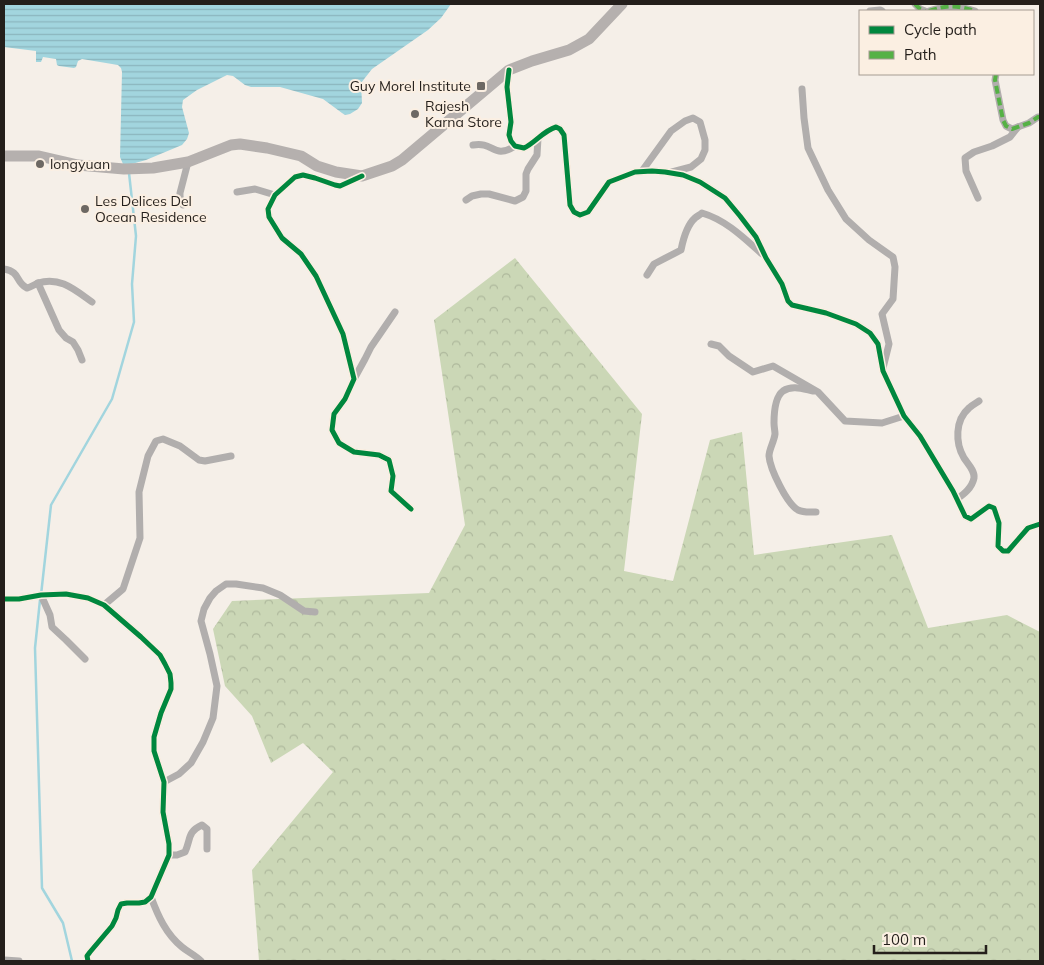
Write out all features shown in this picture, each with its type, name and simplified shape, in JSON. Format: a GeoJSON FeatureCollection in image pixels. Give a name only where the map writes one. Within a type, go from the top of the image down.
{"type":"FeatureCollection","features":[{"type":"Feature","properties":{"kind":"main road"},"geometry":{"type":"LineString","coordinates":[[4,156],[39,156],[78,165],[129,169],[153,168],[188,162],[231,145],[248,144],[302,156],[317,166],[336,172],[362,176],[392,166],[402,160],[509,70],[569,50],[590,39],[622,4]]}},
{"type":"Feature","properties":{"kind":"street"},"geometry":{"type":"LineString","coordinates":[[933,10],[942,7],[964,6]]}},
{"type":"Feature","properties":{"kind":"street"},"geometry":{"type":"LineString","coordinates":[[509,70],[507,87],[511,122],[509,135],[511,141],[515,146],[524,148],[550,129],[556,127],[560,129],[564,135],[570,204],[574,212],[580,215],[588,212],[609,182],[642,171],[669,172],[684,175],[700,182],[724,198],[756,237],[782,284],[788,301],[792,305],[834,316],[856,324],[870,333],[878,344],[883,371],[904,416],[920,436],[965,516],[971,518],[989,506],[994,508],[999,523],[998,546],[1003,551],[1008,551],[1028,528],[1040,524]]}},
{"type":"Feature","properties":{"kind":"street"},"geometry":{"type":"LineString","coordinates":[[996,75],[995,80],[1003,120],[1006,126],[1012,129],[1028,123],[1038,116],[1040,117]]}},
{"type":"Feature","properties":{"kind":"street"},"geometry":{"type":"LineString","coordinates":[[802,89],[808,148],[828,190],[846,219],[869,240],[893,257],[895,267],[893,299],[882,314],[889,344],[883,371]]}},
{"type":"Feature","properties":{"kind":"street"},"geometry":{"type":"LineString","coordinates":[[642,171],[671,131],[693,118],[700,122],[705,140],[705,150],[701,159],[691,167],[669,172]]}},
{"type":"Feature","properties":{"kind":"street"},"geometry":{"type":"LineString","coordinates":[[978,198],[966,171],[965,158],[974,152],[1010,137],[1018,127]]}},
{"type":"Feature","properties":{"kind":"street"},"geometry":{"type":"LineString","coordinates":[[466,200],[481,194],[494,195],[515,201],[523,197],[526,191],[526,174],[537,155],[538,138]]}},
{"type":"Feature","properties":{"kind":"street"},"geometry":{"type":"LineString","coordinates":[[473,145],[483,144],[500,152],[506,152],[515,146]]}},
{"type":"Feature","properties":{"kind":"street"},"geometry":{"type":"LineString","coordinates":[[183,204],[180,193],[188,162]]}},
{"type":"Feature","properties":{"kind":"street"},"geometry":{"type":"LineString","coordinates":[[354,378],[343,334],[316,276],[301,254],[282,238],[270,217],[268,208],[275,195],[294,177],[303,175],[340,186],[362,176]]}},
{"type":"Feature","properties":{"kind":"street"},"geometry":{"type":"LineString","coordinates":[[237,192],[255,189],[275,195]]}},
{"type":"Feature","properties":{"kind":"street"},"geometry":{"type":"LineString","coordinates":[[647,275],[654,264],[681,250],[690,224],[695,217],[702,213],[718,219],[766,258]]}},
{"type":"Feature","properties":{"kind":"street"},"geometry":{"type":"LineString","coordinates":[[4,269],[15,273],[23,286],[27,288],[52,281],[67,284],[92,302]]}},
{"type":"Feature","properties":{"kind":"street"},"geometry":{"type":"LineString","coordinates":[[38,284],[59,330],[66,338],[73,342],[82,360]]}},
{"type":"Feature","properties":{"kind":"street"},"geometry":{"type":"LineString","coordinates":[[395,312],[370,347],[345,399],[334,414],[332,430],[339,443],[354,452],[379,455],[390,460],[391,491],[411,509]]}},
{"type":"Feature","properties":{"kind":"street"},"geometry":{"type":"LineString","coordinates":[[711,344],[719,346],[753,372],[773,366],[818,392],[845,421],[882,423],[904,416]]}},
{"type":"Feature","properties":{"kind":"street"},"geometry":{"type":"LineString","coordinates":[[816,512],[802,511],[793,507],[773,471],[769,456],[775,434],[775,408],[781,392],[789,387],[818,392]]}},
{"type":"Feature","properties":{"kind":"street"},"geometry":{"type":"LineString","coordinates":[[957,499],[965,493],[974,479],[973,472],[959,447],[960,421],[969,408],[979,402]]}},
{"type":"Feature","properties":{"kind":"street"},"geometry":{"type":"LineString","coordinates":[[104,605],[123,589],[140,538],[139,492],[148,456],[156,441],[163,439],[180,446],[199,460],[205,461],[230,456]]}},
{"type":"Feature","properties":{"kind":"street"},"geometry":{"type":"LineString","coordinates":[[164,782],[179,774],[191,763],[203,742],[213,718],[217,686],[201,621],[204,609],[216,591],[226,584],[263,588],[280,595],[304,611],[315,612]]}},
{"type":"Feature","properties":{"kind":"street"},"geometry":{"type":"LineString","coordinates":[[4,599],[66,594],[88,598],[104,605],[160,655],[170,674],[171,689],[154,737],[154,751],[164,782],[163,812],[170,855],[151,898],[145,902],[122,904],[112,926],[87,956],[88,961]]}},
{"type":"Feature","properties":{"kind":"street"},"geometry":{"type":"LineString","coordinates":[[40,595],[50,615],[52,628],[85,659]]}},
{"type":"Feature","properties":{"kind":"street"},"geometry":{"type":"LineString","coordinates":[[170,855],[185,852],[190,834],[195,828],[202,825],[207,829],[207,849]]}},
{"type":"Feature","properties":{"kind":"street"},"geometry":{"type":"LineString","coordinates":[[151,898],[160,920],[168,932],[182,948],[200,961]]}},
{"type":"Feature","properties":{"kind":"street"},"geometry":{"type":"LineString","coordinates":[[4,960],[19,961]]}},
{"type":"Feature","properties":{"kind":"green space"},"geometry":{"type":"Polygon","coordinates":[[[515,258],[642,414],[624,571],[673,581],[710,440],[742,432],[754,555],[892,535],[928,628],[1007,615],[1040,632],[1040,961],[259,961],[252,870],[333,772],[303,743],[271,763],[252,716],[225,686],[213,629],[232,601],[429,593],[465,525],[434,320],[515,258]]]}},
{"type":"Feature","properties":{"kind":"water"},"geometry":{"type":"Polygon","coordinates":[[[4,4],[451,4],[441,18],[428,30],[372,69],[361,83],[362,103],[358,109],[350,114],[345,115],[323,99],[280,87],[251,87],[233,76],[227,75],[197,90],[183,100],[182,107],[189,133],[182,145],[146,160],[128,165],[123,164],[120,157],[121,68],[118,65],[82,59],[78,61],[74,68],[57,65],[56,59],[43,57],[41,62],[36,62],[36,51],[4,47],[4,4]]]}},
{"type":"Feature","properties":{"kind":"waterway"},"geometry":{"type":"LineString","coordinates":[[41,595],[51,505],[112,399],[134,322],[132,284],[136,236],[129,173]]}},
{"type":"Feature","properties":{"kind":"waterway"},"geometry":{"type":"LineString","coordinates":[[40,600],[35,648],[42,888],[63,923],[72,961]]}},
{"type":"Feature","properties":{"kind":"marked path"},"geometry":{"type":"LineString","coordinates":[[915,4],[922,10]]}},
{"type":"Feature","properties":{"kind":"marked path"},"geometry":{"type":"LineString","coordinates":[[933,10],[952,6],[971,10]]}},
{"type":"Feature","properties":{"kind":"marked path"},"geometry":{"type":"LineString","coordinates":[[996,75],[995,80],[1003,120],[1006,126],[1012,129],[1040,117]]}},
{"type":"Feature","properties":{"kind":"cycle path"},"geometry":{"type":"LineString","coordinates":[[509,70],[507,87],[511,122],[509,135],[511,141],[515,146],[524,148],[551,129],[556,127],[560,129],[564,135],[570,205],[574,212],[580,215],[588,212],[609,182],[635,172],[652,171],[683,175],[700,182],[725,198],[756,237],[782,284],[788,301],[792,305],[826,313],[856,324],[870,333],[878,344],[883,371],[904,416],[920,436],[953,491],[965,516],[971,519],[989,506],[994,508],[999,523],[998,546],[1003,551],[1008,551],[1028,528],[1040,524]]}},
{"type":"Feature","properties":{"kind":"cycle path"},"geometry":{"type":"LineString","coordinates":[[362,176],[340,186],[303,175],[295,177],[275,195],[268,209],[269,217],[282,238],[301,254],[316,276],[343,334],[354,379],[345,399],[334,414],[332,430],[339,443],[354,452],[379,455],[389,460],[393,476],[391,491],[411,509]]}},
{"type":"Feature","properties":{"kind":"cycle path"},"geometry":{"type":"LineString","coordinates":[[4,599],[66,594],[88,598],[104,605],[160,655],[170,674],[171,689],[154,737],[154,751],[164,782],[163,812],[169,844],[169,855],[151,897],[145,902],[121,904],[112,926],[87,956],[88,961]]}},
{"type":"Feature","properties":{"kind":"place","name":"Guy Morel Institute"},"geometry":{"type":"Point","coordinates":[481,86]}},
{"type":"Feature","properties":{"kind":"place","name":"Rajesh Karna Store"},"geometry":{"type":"Point","coordinates":[415,114]}},
{"type":"Feature","properties":{"kind":"place","name":"longyuan"},"geometry":{"type":"Point","coordinates":[40,164]}},
{"type":"Feature","properties":{"kind":"place","name":"Les Delices Del Ocean Residence"},"geometry":{"type":"Point","coordinates":[85,209]}}]}
